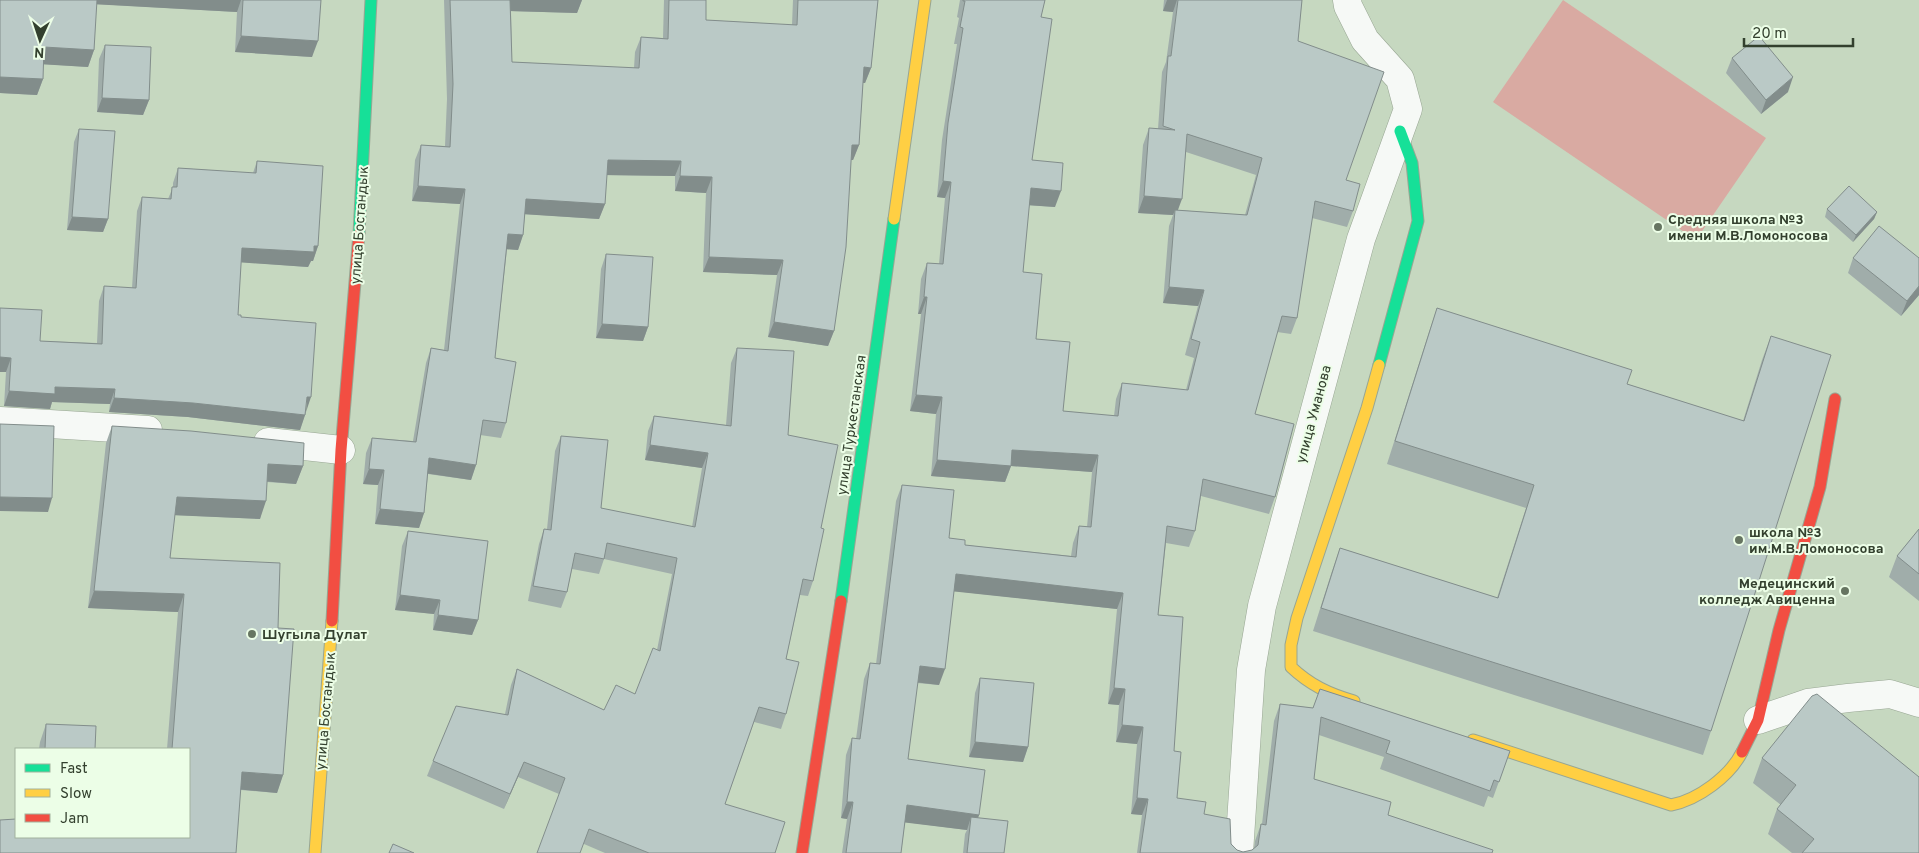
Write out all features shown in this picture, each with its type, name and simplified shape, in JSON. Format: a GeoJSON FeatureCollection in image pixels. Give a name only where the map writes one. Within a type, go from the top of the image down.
{"type":"FeatureCollection","features":[{"type":"Feature","properties":{"kind":"street","name":"улица Бостандык"},"geometry":{"type":"LineString","coordinates":[[315,853],[330,650],[341,450],[359,236],[371,0]]}},
{"type":"Feature","properties":{"kind":"street","name":"улица Туркестанская"},"geometry":{"type":"LineString","coordinates":[[802,853],[844,579],[924,0]]}},
{"type":"Feature","properties":{"kind":"street","name":"улица Уманова"},"geometry":{"type":"LineString","coordinates":[[1239,853],[1251,670],[1262,606],[1361,239],[1408,108],[1400,79],[1365,40],[1348,6],[1347,0]]}},
{"type":"Feature","properties":{"kind":"street"},"geometry":{"type":"LineString","coordinates":[[1364,705],[1318,690],[1302,678],[1291,666],[1291,645],[1308,583],[1367,408],[1418,221],[1417,192],[1408,146],[1400,131]]}},
{"type":"Feature","properties":{"kind":"street"},"geometry":{"type":"LineString","coordinates":[[1457,735],[1671,805],[1681,803],[1710,788],[1738,760],[1758,720],[1779,630],[1820,487],[1835,399]]}},
{"type":"Feature","properties":{"kind":"street"},"geometry":{"type":"LineString","coordinates":[[0,421],[176,432]]}},
{"type":"Feature","properties":{"kind":"street"},"geometry":{"type":"LineString","coordinates":[[244,439],[341,450]]}},
{"type":"Feature","properties":{"kind":"street"},"geometry":{"type":"LineString","coordinates":[[1758,720],[1808,703],[1848,698],[1890,694],[1919,703]]}},
{"type":"Feature","properties":{"kind":"shaded area"},"geometry":{"type":"Polygon","coordinates":[[[1563,0],[1766,138],[1696,240],[1493,102],[1563,0]]]}},
{"type":"Feature","properties":{"kind":"building"},"geometry":{"type":"Polygon","coordinates":[[[0,0],[97,0],[94,50],[44,47],[43,79],[0,77],[0,0]]]}},
{"type":"Feature","properties":{"kind":"building"},"geometry":{"type":"Polygon","coordinates":[[[243,0],[321,0],[318,41],[241,36],[243,0]]]}},
{"type":"Feature","properties":{"kind":"building"},"geometry":{"type":"Polygon","coordinates":[[[450,0],[510,0],[512,62],[639,68],[641,37],[668,39],[669,0],[706,0],[706,20],[797,25],[798,0],[878,0],[871,68],[864,67],[859,145],[852,145],[846,247],[834,331],[774,322],[783,260],[709,257],[712,177],[680,176],[681,161],[608,160],[605,204],[526,199],[523,235],[508,234],[495,358],[516,362],[506,423],[483,420],[476,465],[429,458],[424,513],[380,509],[384,470],[369,469],[372,438],[416,442],[431,348],[448,351],[465,189],[418,186],[421,145],[450,147],[453,84],[450,0]]]}},
{"type":"Feature","properties":{"kind":"building"},"geometry":{"type":"Polygon","coordinates":[[[963,0],[1045,0],[1041,17],[1052,19],[1032,160],[1063,163],[1061,191],[1031,188],[1023,272],[1042,274],[1036,339],[1070,342],[1063,411],[1118,416],[1122,383],[1188,390],[1200,342],[1191,339],[1204,290],[1169,287],[1175,210],[1247,215],[1262,158],[1187,134],[1182,199],[1144,196],[1149,128],[1175,130],[1163,126],[1168,56],[1171,56],[1178,0],[1302,0],[1298,41],[1384,72],[1346,180],[1360,184],[1353,211],[1315,201],[1297,318],[1282,316],[1255,414],[1294,424],[1275,497],[1203,479],[1195,531],[1167,526],[1158,615],[1183,617],[1174,751],[1181,752],[1177,798],[1206,802],[1204,814],[1230,819],[1231,844],[1237,850],[1243,852],[1252,850],[1258,845],[1261,824],[1266,825],[1280,704],[1313,708],[1320,689],[1510,751],[1499,782],[1494,780],[1490,791],[1386,753],[1390,741],[1321,717],[1314,779],[1391,802],[1388,815],[1493,850],[1492,853],[1140,853],[1148,799],[1137,798],[1143,727],[1122,725],[1125,689],[1114,688],[1123,593],[956,574],[945,669],[920,666],[908,759],[985,770],[979,815],[907,805],[901,853],[846,853],[853,802],[847,802],[852,738],[860,739],[870,663],[880,664],[902,485],[954,490],[949,538],[965,540],[965,545],[1076,557],[1079,526],[1091,527],[1098,455],[1012,450],[1011,466],[937,460],[942,397],[916,395],[927,297],[924,297],[927,263],[943,264],[951,182],[943,181],[948,123],[963,28],[960,27],[965,1],[963,0]]]}},
{"type":"Feature","properties":{"kind":"building"},"geometry":{"type":"Polygon","coordinates":[[[1759,36],[1793,77],[1766,100],[1732,58],[1759,36]]]}},
{"type":"Feature","properties":{"kind":"building"},"geometry":{"type":"Polygon","coordinates":[[[105,45],[151,47],[149,100],[102,98],[105,45]]]}},
{"type":"Feature","properties":{"kind":"building"},"geometry":{"type":"Polygon","coordinates":[[[79,129],[115,131],[108,219],[72,217],[79,129]]]}},
{"type":"Feature","properties":{"kind":"building"},"geometry":{"type":"Polygon","coordinates":[[[257,161],[323,166],[318,246],[314,246],[314,252],[242,248],[238,315],[241,315],[241,317],[316,323],[311,397],[307,397],[305,415],[193,403],[114,398],[115,389],[55,387],[55,394],[9,391],[11,358],[0,357],[0,308],[42,310],[40,341],[102,344],[104,286],[136,288],[142,197],[171,199],[172,187],[177,187],[178,168],[256,173],[257,161]]]}},
{"type":"Feature","properties":{"kind":"building"},"geometry":{"type":"Polygon","coordinates":[[[1849,186],[1877,212],[1856,235],[1827,209],[1849,186]]]}},
{"type":"Feature","properties":{"kind":"building"},"geometry":{"type":"Polygon","coordinates":[[[1879,226],[1919,258],[1919,286],[1907,301],[1853,258],[1879,226]]]}},
{"type":"Feature","properties":{"kind":"building"},"geometry":{"type":"Polygon","coordinates":[[[606,254],[653,257],[648,327],[602,324],[606,254]]]}},
{"type":"Feature","properties":{"kind":"building","name":"школа №3 им.М.В.Ломоносова"},"geometry":{"type":"Polygon","coordinates":[[[1437,308],[1632,370],[1627,384],[1744,421],[1771,336],[1831,355],[1711,731],[1321,608],[1340,548],[1498,598],[1534,485],[1395,441],[1437,308]]]}},
{"type":"Feature","properties":{"kind":"building"},"geometry":{"type":"Polygon","coordinates":[[[737,348],[794,351],[788,435],[838,445],[821,528],[824,529],[813,581],[803,579],[786,659],[799,662],[786,714],[759,707],[725,804],[785,822],[775,853],[649,853],[589,829],[580,853],[537,853],[565,778],[524,762],[510,794],[433,761],[456,706],[508,715],[517,669],[604,710],[616,685],[635,694],[653,648],[660,651],[677,558],[607,543],[604,559],[575,553],[567,592],[533,586],[544,529],[551,530],[561,436],[608,440],[601,508],[695,527],[708,453],[650,445],[654,416],[731,426],[737,348]]]}},
{"type":"Feature","properties":{"kind":"building"},"geometry":{"type":"Polygon","coordinates":[[[0,424],[54,426],[52,498],[0,497],[0,424]]]}},
{"type":"Feature","properties":{"kind":"building"},"geometry":{"type":"Polygon","coordinates":[[[112,426],[191,431],[304,443],[303,466],[268,464],[266,501],[177,497],[170,558],[280,563],[278,628],[294,629],[283,775],[242,772],[236,853],[0,853],[0,820],[15,819],[15,838],[190,838],[190,748],[172,748],[184,594],[94,591],[112,426]]]}},
{"type":"Feature","properties":{"kind":"building"},"geometry":{"type":"Polygon","coordinates":[[[1919,529],[1919,574],[1897,556],[1919,529]]]}},
{"type":"Feature","properties":{"kind":"building"},"geometry":{"type":"Polygon","coordinates":[[[408,531],[488,541],[478,620],[438,615],[440,600],[400,595],[408,531]]]}},
{"type":"Feature","properties":{"kind":"building"},"geometry":{"type":"Polygon","coordinates":[[[980,678],[1034,683],[1028,747],[975,742],[980,678]]]}},
{"type":"Feature","properties":{"kind":"building"},"geometry":{"type":"Polygon","coordinates":[[[1817,694],[1919,777],[1919,853],[1802,853],[1814,839],[1777,809],[1796,785],[1762,758],[1812,696],[1817,694]]]}},
{"type":"Feature","properties":{"kind":"building"},"geometry":{"type":"Polygon","coordinates":[[[46,724],[96,726],[95,748],[45,748],[46,724]]]}},
{"type":"Feature","properties":{"kind":"building"},"geometry":{"type":"Polygon","coordinates":[[[971,817],[1008,821],[1004,853],[967,853],[971,817]]]}},
{"type":"Feature","properties":{"kind":"building"},"geometry":{"type":"Polygon","coordinates":[[[393,844],[414,853],[389,853],[393,844]]]}},
{"type":"Feature","properties":{"kind":"traffic: fast"},"geometry":{"type":"LineString","coordinates":[[359,234],[371,0]]}},
{"type":"Feature","properties":{"kind":"traffic: fast"},"geometry":{"type":"LineString","coordinates":[[1379,365],[1418,221],[1412,163],[1400,131]]}},
{"type":"Feature","properties":{"kind":"traffic: fast"},"geometry":{"type":"LineString","coordinates":[[841,601],[894,219]]}},
{"type":"Feature","properties":{"kind":"traffic: slow"},"geometry":{"type":"LineString","coordinates":[[894,219],[925,0]]}},
{"type":"Feature","properties":{"kind":"traffic: slow"},"geometry":{"type":"LineString","coordinates":[[1354,701],[1320,688],[1305,679],[1291,667],[1291,645],[1297,618],[1367,408],[1379,365]]}},
{"type":"Feature","properties":{"kind":"traffic: slow"},"geometry":{"type":"LineString","coordinates":[[315,853],[332,621]]}},
{"type":"Feature","properties":{"kind":"traffic: slow"},"geometry":{"type":"LineString","coordinates":[[1473,740],[1671,805],[1692,798],[1712,786],[1730,770],[1742,752]]}},
{"type":"Feature","properties":{"kind":"traffic: jam"},"geometry":{"type":"LineString","coordinates":[[332,621],[341,450],[359,234]]}},
{"type":"Feature","properties":{"kind":"traffic: jam"},"geometry":{"type":"LineString","coordinates":[[1742,752],[1758,720],[1779,630],[1820,487],[1835,399]]}},
{"type":"Feature","properties":{"kind":"traffic: jam"},"geometry":{"type":"LineString","coordinates":[[802,853],[841,601]]}},
{"type":"Feature","properties":{"kind":"place","name":"Средняя школа №3 имени М.В.Ломоносова"},"geometry":{"type":"Point","coordinates":[1658,227]}},
{"type":"Feature","properties":{"kind":"place","name":"школа №3 им.М.В.Ломоносова"},"geometry":{"type":"Point","coordinates":[1739,540]}},
{"type":"Feature","properties":{"kind":"place","name":"Медецинский колледж Авиценна"},"geometry":{"type":"Point","coordinates":[1845,591]}},
{"type":"Feature","properties":{"kind":"place","name":"Шугыла Дулат"},"geometry":{"type":"Point","coordinates":[252,634]}}]}
